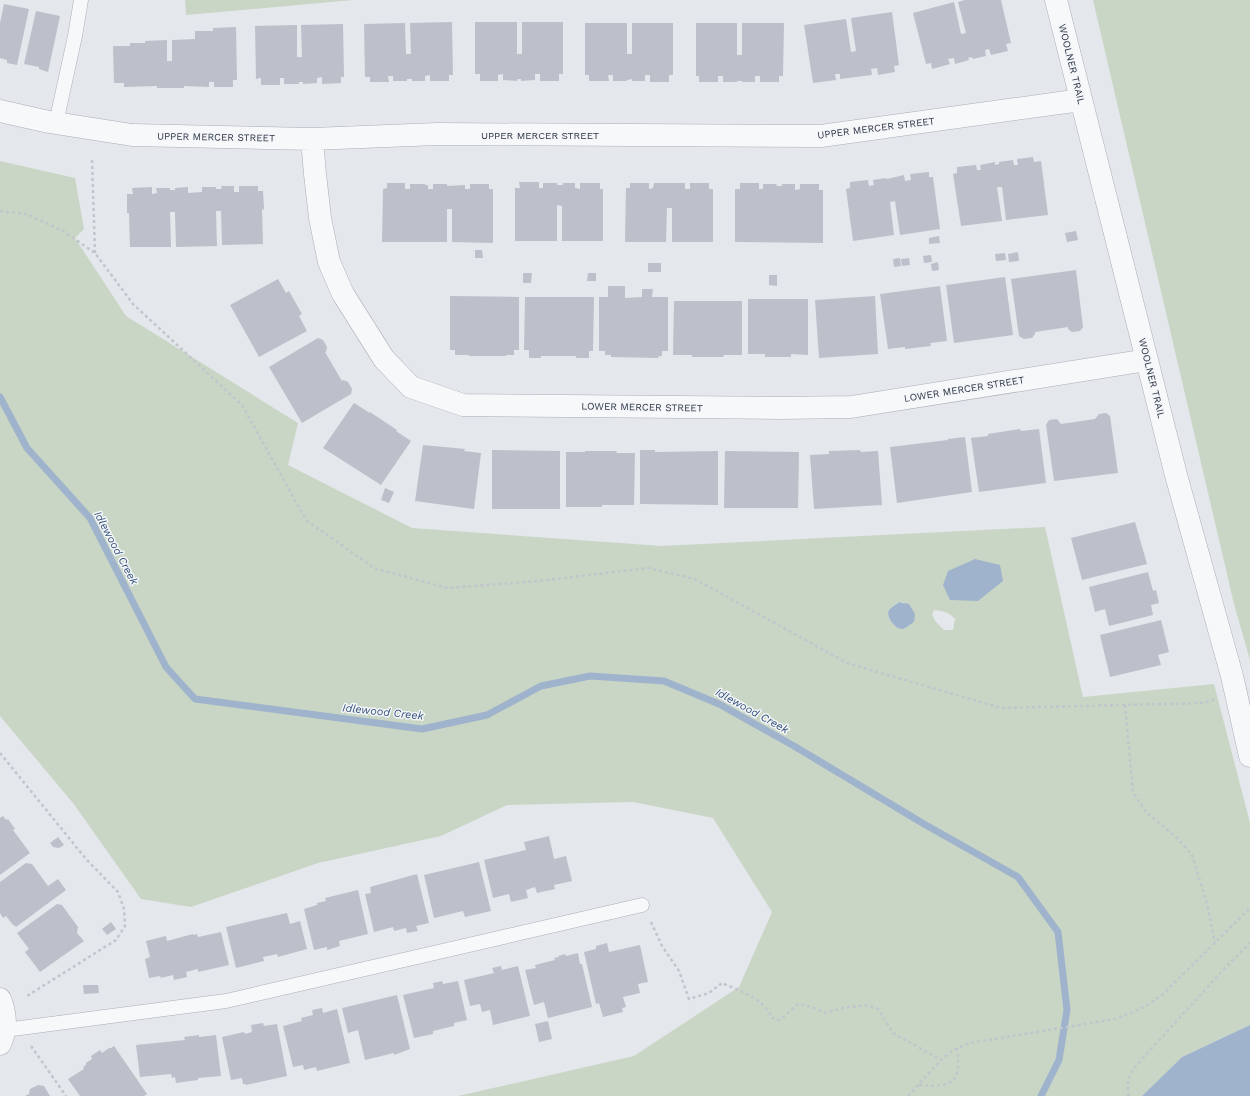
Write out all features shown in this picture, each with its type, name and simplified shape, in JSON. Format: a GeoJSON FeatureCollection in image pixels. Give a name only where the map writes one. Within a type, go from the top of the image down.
{"type":"FeatureCollection","features":[{"type":"Feature","properties":{"kind":"street","name":"WOOLNER TRAIL"},"geometry":{"type":"LineString","coordinates":[[1056,0],[1176,475],[1232,676],[1250,756]]}},
{"type":"Feature","properties":{"kind":"street","name":"UPPER MERCER STREET"},"geometry":{"type":"LineString","coordinates":[[0,111],[56,123],[132,135],[312,139],[437,134],[821,136],[1081,100]]}},
{"type":"Feature","properties":{"kind":"street","name":"LOWER MERCER STREET"},"geometry":{"type":"LineString","coordinates":[[312,139],[320,218],[329,262],[343,294],[384,359],[411,387],[463,405],[772,408],[851,407],[1147,360]]}},
{"type":"Feature","properties":{"kind":"street"},"geometry":{"type":"LineString","coordinates":[[0,999],[6,1019],[3,1037]]}},
{"type":"Feature","properties":{"kind":"lane"},"geometry":{"type":"LineString","coordinates":[[56,123],[75,36],[81,0]]}},
{"type":"Feature","properties":{"kind":"lane"},"geometry":{"type":"LineString","coordinates":[[3,1037],[226,1001],[642,905]]}},
{"type":"Feature","properties":{"kind":"path"},"geometry":{"type":"LineString","coordinates":[[92,160],[95,254]]}},
{"type":"Feature","properties":{"kind":"path"},"geometry":{"type":"LineString","coordinates":[[0,210],[27,214],[63,230],[95,254],[133,304],[242,405],[306,520],[374,568],[447,588],[539,581],[648,568],[695,580],[847,663],[1001,708],[1204,703],[1218,698],[1232,676]]}},
{"type":"Feature","properties":{"kind":"path"},"geometry":{"type":"LineString","coordinates":[[1125,705],[1133,792],[1146,812],[1175,836],[1192,855],[1207,904],[1215,943]]}},
{"type":"Feature","properties":{"kind":"path"},"geometry":{"type":"LineString","coordinates":[[0,753],[86,859],[118,892],[124,909],[125,926],[116,940],[27,996]]}},
{"type":"Feature","properties":{"kind":"path"},"geometry":{"type":"LineString","coordinates":[[642,905],[662,946],[679,971],[689,999],[709,993],[722,983],[754,997],[769,1010],[772,1018],[780,1020],[798,1004],[812,1007],[825,1013],[843,1008],[865,1005],[878,1009],[893,1033],[941,1060]]}},
{"type":"Feature","properties":{"kind":"path"},"geometry":{"type":"LineString","coordinates":[[908,1096],[941,1060],[957,1048],[970,1043],[1115,1019],[1138,1011],[1163,994],[1250,908]]}},
{"type":"Feature","properties":{"kind":"path"},"geometry":{"type":"LineString","coordinates":[[1129,1096],[1127,1087],[1130,1074],[1224,969],[1250,943]]}},
{"type":"Feature","properties":{"kind":"path"},"geometry":{"type":"LineString","coordinates":[[29,1043],[66,1096]]}},
{"type":"Feature","properties":{"kind":"path"},"geometry":{"type":"LineString","coordinates":[[919,1085],[942,1086],[950,1082],[955,1077],[958,1070],[959,1061],[957,1048]]}},
{"type":"Feature","properties":{"kind":"green space"},"geometry":{"type":"Polygon","coordinates":[[[185,0],[353,0],[186,15],[185,0]]]}},
{"type":"Feature","properties":{"kind":"green space"},"geometry":{"type":"Polygon","coordinates":[[[1093,0],[1250,0],[1250,660],[1234,604],[1093,0]]]}},
{"type":"Feature","properties":{"kind":"green space"},"geometry":{"type":"Polygon","coordinates":[[[0,161],[75,178],[84,229],[75,238],[126,316],[298,423],[288,465],[412,528],[662,546],[1045,527],[1083,697],[1214,684],[1250,823],[1250,1025],[1182,1057],[1142,1096],[458,1096],[634,1056],[739,987],[772,912],[713,818],[633,802],[507,805],[441,836],[318,863],[191,907],[141,899],[73,803],[0,716],[0,161]],[[899,602],[889,610],[888,613],[894,625],[900,629],[903,629],[914,622],[904,602],[899,602]],[[934,610],[932,615],[936,622],[944,630],[953,630],[955,619],[946,612],[934,610]]]}},
{"type":"Feature","properties":{"kind":"water"},"geometry":{"type":"Polygon","coordinates":[[[975,559],[1000,565],[1003,581],[978,601],[950,600],[943,585],[948,571],[975,559]]]}},
{"type":"Feature","properties":{"kind":"water"},"geometry":{"type":"Polygon","coordinates":[[[899,602],[909,604],[915,614],[914,622],[903,629],[900,629],[894,625],[888,613],[891,608],[899,602]]]}},
{"type":"Feature","properties":{"kind":"water"},"geometry":{"type":"Polygon","coordinates":[[[1250,1025],[1250,1096],[1142,1096],[1182,1057],[1250,1025]]]}},
{"type":"Feature","properties":{"kind":"building"},"geometry":{"type":"Polygon","coordinates":[[[965,0],[1001,0],[1011,43],[1006,44],[1008,51],[991,55],[989,49],[985,50],[986,56],[973,59],[972,57],[968,58],[969,60],[955,64],[954,58],[948,59],[950,64],[932,69],[931,63],[926,64],[913,13],[954,2],[961,34],[966,33],[958,2],[965,0]]]}},
{"type":"Feature","properties":{"kind":"building"},"geometry":{"type":"Polygon","coordinates":[[[4,4],[29,9],[17,65],[7,63],[7,60],[0,58],[0,23],[4,4]]]}},
{"type":"Feature","properties":{"kind":"building"},"geometry":{"type":"Polygon","coordinates":[[[36,11],[60,16],[48,72],[39,69],[39,67],[24,64],[36,11]]]}},
{"type":"Feature","properties":{"kind":"building"},"geometry":{"type":"Polygon","coordinates":[[[892,12],[899,65],[894,66],[895,72],[878,75],[877,68],[871,69],[872,75],[840,79],[840,74],[835,74],[836,80],[813,83],[804,25],[846,19],[851,52],[856,51],[851,18],[892,12]]]}},
{"type":"Feature","properties":{"kind":"building"},"geometry":{"type":"Polygon","coordinates":[[[452,22],[453,75],[449,75],[449,81],[430,81],[430,75],[425,76],[425,81],[412,81],[412,79],[407,79],[407,81],[393,81],[393,76],[388,76],[389,82],[370,82],[370,77],[365,77],[364,24],[405,23],[406,54],[411,54],[410,23],[452,22]]]}},
{"type":"Feature","properties":{"kind":"building"},"geometry":{"type":"Polygon","coordinates":[[[475,22],[517,22],[517,54],[522,54],[522,22],[563,22],[563,74],[559,74],[559,81],[540,81],[540,74],[535,74],[535,80],[503,80],[503,74],[498,75],[498,81],[480,81],[480,74],[475,74],[475,22]]]}},
{"type":"Feature","properties":{"kind":"building"},"geometry":{"type":"Polygon","coordinates":[[[585,23],[627,23],[627,54],[632,54],[632,23],[673,23],[673,75],[669,75],[669,82],[650,82],[650,75],[645,75],[645,81],[632,81],[632,79],[627,81],[613,81],[613,75],[608,75],[609,81],[589,81],[589,75],[585,75],[585,23]]]}},
{"type":"Feature","properties":{"kind":"building"},"geometry":{"type":"Polygon","coordinates":[[[696,23],[737,23],[737,55],[742,55],[742,23],[784,23],[783,76],[779,76],[779,82],[760,82],[760,76],[755,76],[755,82],[723,82],[723,76],[718,76],[718,82],[699,82],[699,76],[696,76],[696,23]]]}},
{"type":"Feature","properties":{"kind":"building"},"geometry":{"type":"Polygon","coordinates":[[[343,24],[344,77],[341,77],[341,83],[322,84],[322,77],[317,78],[317,83],[303,84],[303,82],[299,82],[299,84],[284,84],[284,78],[280,78],[280,85],[261,85],[261,78],[256,79],[255,26],[297,25],[297,57],[302,57],[301,25],[343,24]]]}},
{"type":"Feature","properties":{"kind":"building"},"geometry":{"type":"Polygon","coordinates":[[[236,27],[237,80],[233,80],[233,87],[214,87],[214,82],[209,82],[209,87],[184,86],[184,88],[157,88],[157,86],[124,87],[124,83],[114,83],[113,46],[130,46],[130,43],[145,43],[145,41],[167,40],[167,61],[172,61],[172,40],[195,39],[195,31],[213,31],[213,28],[236,27]]]}},
{"type":"Feature","properties":{"kind":"building"},"geometry":{"type":"Polygon","coordinates":[[[1033,157],[1034,162],[1041,161],[1048,215],[1006,220],[1002,187],[997,187],[1002,221],[961,226],[953,174],[957,173],[957,167],[976,165],[977,170],[981,170],[980,165],[995,162],[995,165],[999,164],[999,162],[1013,160],[1014,165],[1018,165],[1017,159],[1033,157]]]}},
{"type":"Feature","properties":{"kind":"building"},"geometry":{"type":"Polygon","coordinates":[[[929,172],[929,177],[933,177],[940,229],[900,235],[895,201],[890,202],[894,235],[853,241],[846,189],[850,188],[850,182],[868,180],[869,186],[874,185],[873,180],[887,179],[904,175],[905,181],[911,180],[910,174],[929,172]]]}},
{"type":"Feature","properties":{"kind":"building"},"geometry":{"type":"Polygon","coordinates":[[[519,182],[539,182],[539,188],[543,188],[543,183],[557,183],[557,185],[563,185],[563,183],[575,183],[575,188],[580,189],[580,183],[600,183],[600,189],[603,189],[603,241],[562,241],[562,206],[557,205],[557,241],[515,241],[515,188],[520,188],[519,182]]]}},
{"type":"Feature","properties":{"kind":"building"},"geometry":{"type":"Polygon","coordinates":[[[387,183],[405,183],[405,189],[410,189],[410,184],[425,184],[428,185],[428,189],[433,189],[433,184],[447,184],[447,186],[465,185],[465,189],[470,189],[470,184],[489,184],[489,189],[493,189],[493,243],[452,242],[452,209],[447,209],[447,242],[382,242],[383,189],[387,188],[387,183]]]}},
{"type":"Feature","properties":{"kind":"building"},"geometry":{"type":"Polygon","coordinates":[[[630,183],[649,183],[649,189],[653,188],[654,183],[685,183],[685,189],[690,189],[690,183],[709,183],[709,189],[713,189],[713,242],[672,242],[672,208],[667,208],[666,242],[625,242],[626,188],[630,188],[630,183]]]}},
{"type":"Feature","properties":{"kind":"building"},"geometry":{"type":"Polygon","coordinates":[[[740,183],[759,183],[759,189],[763,189],[763,184],[776,184],[777,186],[782,186],[782,184],[795,184],[795,190],[800,189],[800,184],[819,184],[819,190],[823,190],[823,243],[735,242],[735,189],[740,189],[740,183]]]}},
{"type":"Feature","properties":{"kind":"building"},"geometry":{"type":"Polygon","coordinates":[[[221,186],[234,186],[234,192],[239,192],[239,186],[258,186],[258,191],[263,191],[263,244],[222,245],[221,211],[216,211],[217,246],[176,247],[175,212],[170,212],[171,247],[130,247],[127,194],[133,194],[132,188],[152,187],[152,194],[157,193],[156,188],[170,188],[170,190],[175,190],[175,188],[188,187],[188,193],[202,192],[202,187],[216,187],[216,189],[222,189],[221,186]]]}},
{"type":"Feature","properties":{"kind":"building"},"geometry":{"type":"Polygon","coordinates":[[[1076,231],[1078,240],[1067,242],[1065,233],[1076,231]]]}},
{"type":"Feature","properties":{"kind":"building"},"geometry":{"type":"Polygon","coordinates":[[[939,236],[940,243],[929,244],[929,238],[939,236]]]}},
{"type":"Feature","properties":{"kind":"building"},"geometry":{"type":"Polygon","coordinates":[[[475,250],[482,250],[483,258],[475,258],[475,250]]]}},
{"type":"Feature","properties":{"kind":"building"},"geometry":{"type":"Polygon","coordinates":[[[1018,252],[1019,261],[1009,262],[1008,254],[1018,252]]]}},
{"type":"Feature","properties":{"kind":"building"},"geometry":{"type":"Polygon","coordinates":[[[1005,253],[1006,260],[996,261],[995,254],[1005,253]]]}},
{"type":"Feature","properties":{"kind":"building"},"geometry":{"type":"Polygon","coordinates":[[[931,255],[932,262],[924,263],[923,256],[931,255]]]}},
{"type":"Feature","properties":{"kind":"building"},"geometry":{"type":"Polygon","coordinates":[[[900,258],[901,266],[894,267],[893,259],[900,258]]]}},
{"type":"Feature","properties":{"kind":"building"},"geometry":{"type":"Polygon","coordinates":[[[909,258],[910,265],[902,266],[901,259],[909,258]]]}},
{"type":"Feature","properties":{"kind":"building"},"geometry":{"type":"Polygon","coordinates":[[[938,262],[939,270],[932,271],[931,264],[938,262]]]}},
{"type":"Feature","properties":{"kind":"building"},"geometry":{"type":"Polygon","coordinates":[[[648,263],[661,263],[661,272],[648,272],[648,263]]]}},
{"type":"Feature","properties":{"kind":"building"},"geometry":{"type":"Polygon","coordinates":[[[1076,270],[1083,327],[1080,331],[1072,332],[1068,329],[1068,327],[1035,332],[1032,338],[1024,339],[1019,336],[1011,279],[1076,270]]]}},
{"type":"Feature","properties":{"kind":"building"},"geometry":{"type":"Polygon","coordinates":[[[523,273],[532,273],[531,283],[523,283],[523,273]]]}},
{"type":"Feature","properties":{"kind":"building"},"geometry":{"type":"Polygon","coordinates":[[[588,273],[596,273],[596,281],[587,281],[588,273]]]}},
{"type":"Feature","properties":{"kind":"building"},"geometry":{"type":"Polygon","coordinates":[[[769,275],[777,275],[777,286],[769,285],[769,275]]]}},
{"type":"Feature","properties":{"kind":"building"},"geometry":{"type":"Polygon","coordinates":[[[1005,277],[1013,335],[954,343],[946,285],[1005,277]]]}},
{"type":"Feature","properties":{"kind":"building"},"geometry":{"type":"Polygon","coordinates":[[[278,279],[286,293],[289,291],[302,314],[299,316],[307,331],[259,357],[230,305],[278,279]]]}},
{"type":"Feature","properties":{"kind":"building"},"geometry":{"type":"Polygon","coordinates":[[[608,286],[625,286],[625,298],[642,297],[642,289],[653,289],[652,297],[668,297],[668,351],[662,351],[662,356],[659,356],[658,358],[611,357],[611,355],[605,355],[605,351],[599,351],[599,297],[608,297],[608,286]]]}},
{"type":"Feature","properties":{"kind":"building"},"geometry":{"type":"Polygon","coordinates":[[[940,286],[947,341],[930,343],[931,346],[888,349],[880,294],[940,286]]]}},
{"type":"Feature","properties":{"kind":"building"},"geometry":{"type":"Polygon","coordinates":[[[450,296],[519,297],[519,350],[514,350],[514,355],[506,356],[455,355],[455,350],[450,350],[450,296]]]}},
{"type":"Feature","properties":{"kind":"building"},"geometry":{"type":"Polygon","coordinates":[[[875,296],[878,354],[819,358],[815,300],[875,296]]]}},
{"type":"Feature","properties":{"kind":"building"},"geometry":{"type":"Polygon","coordinates":[[[525,297],[594,297],[593,351],[589,351],[589,358],[576,358],[576,356],[541,356],[541,358],[529,358],[529,350],[524,350],[525,297]]]}},
{"type":"Feature","properties":{"kind":"building"},"geometry":{"type":"Polygon","coordinates":[[[748,299],[808,299],[808,355],[791,354],[791,357],[765,357],[765,354],[748,354],[748,299]]]}},
{"type":"Feature","properties":{"kind":"building"},"geometry":{"type":"Polygon","coordinates":[[[674,301],[742,301],[742,355],[724,355],[723,357],[692,357],[692,355],[673,355],[674,301]]]}},
{"type":"Feature","properties":{"kind":"building"},"geometry":{"type":"Polygon","coordinates":[[[318,338],[323,340],[327,347],[325,352],[342,381],[348,382],[352,389],[351,394],[302,423],[269,367],[318,338]]]}},
{"type":"Feature","properties":{"kind":"building"},"geometry":{"type":"Polygon","coordinates":[[[354,403],[397,430],[396,431],[411,441],[381,485],[323,448],[354,403]]]}},
{"type":"Feature","properties":{"kind":"building"},"geometry":{"type":"Polygon","coordinates":[[[1106,413],[1110,416],[1118,473],[1054,481],[1046,425],[1049,420],[1057,419],[1061,424],[1095,419],[1099,414],[1106,413]]]}},
{"type":"Feature","properties":{"kind":"building"},"geometry":{"type":"Polygon","coordinates":[[[1020,429],[1021,431],[1039,429],[1046,483],[979,492],[971,438],[1020,429]]]}},
{"type":"Feature","properties":{"kind":"building"},"geometry":{"type":"Polygon","coordinates":[[[965,437],[972,492],[897,503],[890,447],[965,437]]]}},
{"type":"Feature","properties":{"kind":"building"},"geometry":{"type":"Polygon","coordinates":[[[423,445],[465,449],[464,451],[481,453],[474,509],[415,501],[423,445]]]}},
{"type":"Feature","properties":{"kind":"building"},"geometry":{"type":"Polygon","coordinates":[[[492,450],[560,451],[560,509],[492,509],[492,450]]]}},
{"type":"Feature","properties":{"kind":"building"},"geometry":{"type":"Polygon","coordinates":[[[640,450],[655,450],[655,452],[718,451],[718,505],[640,504],[640,450]]]}},
{"type":"Feature","properties":{"kind":"building"},"geometry":{"type":"Polygon","coordinates":[[[860,450],[861,452],[878,451],[882,505],[814,509],[810,455],[829,454],[829,451],[860,450]]]}},
{"type":"Feature","properties":{"kind":"building"},"geometry":{"type":"Polygon","coordinates":[[[617,451],[616,453],[635,453],[634,505],[566,507],[566,452],[617,451]]]}},
{"type":"Feature","properties":{"kind":"building"},"geometry":{"type":"Polygon","coordinates":[[[725,451],[799,452],[798,508],[724,508],[725,451]]]}},
{"type":"Feature","properties":{"kind":"building"},"geometry":{"type":"Polygon","coordinates":[[[385,488],[394,492],[389,503],[381,500],[385,488]]]}},
{"type":"Feature","properties":{"kind":"building"},"geometry":{"type":"Polygon","coordinates":[[[1135,522],[1147,564],[1082,580],[1071,538],[1135,522]]]}},
{"type":"Feature","properties":{"kind":"building"},"geometry":{"type":"Polygon","coordinates":[[[1148,572],[1153,591],[1156,590],[1159,603],[1151,605],[1153,615],[1109,626],[1105,609],[1095,612],[1089,587],[1148,572]]]}},
{"type":"Feature","properties":{"kind":"building"},"geometry":{"type":"Polygon","coordinates":[[[1161,620],[1169,652],[1158,655],[1161,665],[1110,677],[1100,635],[1161,620]]]}},
{"type":"Feature","properties":{"kind":"building"},"geometry":{"type":"Polygon","coordinates":[[[3,816],[6,820],[8,819],[15,829],[13,830],[30,853],[0,875],[0,818],[3,816]]]}},
{"type":"Feature","properties":{"kind":"building"},"geometry":{"type":"Polygon","coordinates":[[[549,836],[554,859],[566,856],[572,881],[554,885],[555,889],[537,893],[535,887],[526,890],[528,898],[511,902],[509,894],[493,898],[484,860],[526,850],[524,842],[549,836]]]}},
{"type":"Feature","properties":{"kind":"building"},"geometry":{"type":"Polygon","coordinates":[[[58,837],[64,845],[59,848],[53,847],[50,843],[58,837]]]}},
{"type":"Feature","properties":{"kind":"building"},"geometry":{"type":"Polygon","coordinates":[[[479,862],[491,911],[465,917],[463,911],[434,918],[424,875],[479,862]]]}},
{"type":"Feature","properties":{"kind":"building"},"geometry":{"type":"Polygon","coordinates":[[[26,863],[32,864],[48,886],[58,879],[66,890],[16,927],[6,916],[3,918],[0,913],[0,882],[26,863]]]}},
{"type":"Feature","properties":{"kind":"building"},"geometry":{"type":"Polygon","coordinates":[[[417,874],[429,923],[416,926],[418,931],[407,933],[406,928],[394,931],[393,927],[374,932],[365,894],[371,893],[370,887],[417,874]]]}},
{"type":"Feature","properties":{"kind":"building"},"geometry":{"type":"Polygon","coordinates":[[[358,890],[368,934],[339,941],[340,946],[327,950],[327,947],[314,950],[304,909],[326,901],[325,898],[358,890]]]}},
{"type":"Feature","properties":{"kind":"building"},"geometry":{"type":"Polygon","coordinates":[[[57,904],[62,905],[78,927],[77,933],[84,941],[40,972],[25,952],[29,949],[17,933],[57,904]]]}},
{"type":"Feature","properties":{"kind":"building"},"geometry":{"type":"Polygon","coordinates":[[[287,913],[290,924],[300,921],[307,949],[278,957],[277,954],[263,957],[264,961],[236,968],[226,927],[287,913]]]}},
{"type":"Feature","properties":{"kind":"building"},"geometry":{"type":"Polygon","coordinates":[[[111,922],[116,929],[107,935],[102,929],[111,922]]]}},
{"type":"Feature","properties":{"kind":"building"},"geometry":{"type":"Polygon","coordinates":[[[221,932],[229,965],[198,972],[198,969],[186,972],[187,977],[174,980],[173,975],[161,978],[160,976],[149,978],[145,959],[150,957],[146,941],[166,936],[167,941],[193,934],[197,934],[198,937],[221,932]]]}},
{"type":"Feature","properties":{"kind":"building"},"geometry":{"type":"Polygon","coordinates":[[[607,943],[609,952],[640,945],[648,982],[638,984],[640,993],[623,997],[626,1007],[622,1008],[623,1012],[603,1017],[599,1003],[596,1004],[584,952],[596,949],[596,946],[607,943]]]}},
{"type":"Feature","properties":{"kind":"building"},"geometry":{"type":"Polygon","coordinates":[[[578,953],[592,1007],[548,1018],[544,1002],[534,1005],[525,970],[536,968],[535,965],[555,960],[554,958],[559,957],[558,956],[578,953]]]}},
{"type":"Feature","properties":{"kind":"building"},"geometry":{"type":"Polygon","coordinates":[[[501,966],[502,970],[518,966],[530,1016],[493,1025],[490,1010],[482,1012],[480,1004],[470,1006],[464,980],[494,973],[492,968],[501,966]]]}},
{"type":"Feature","properties":{"kind":"building"},"geometry":{"type":"Polygon","coordinates":[[[442,981],[443,984],[458,981],[467,1020],[454,1023],[454,1026],[433,1031],[433,1034],[414,1038],[403,995],[434,988],[433,983],[442,981]]]}},
{"type":"Feature","properties":{"kind":"building"},"geometry":{"type":"Polygon","coordinates":[[[83,985],[98,985],[99,993],[84,994],[83,985]]]}},
{"type":"Feature","properties":{"kind":"building"},"geometry":{"type":"Polygon","coordinates":[[[397,995],[410,1049],[394,1055],[394,1053],[365,1060],[358,1030],[348,1033],[342,1008],[397,995]]]}},
{"type":"Feature","properties":{"kind":"building"},"geometry":{"type":"Polygon","coordinates":[[[322,1008],[323,1013],[337,1009],[350,1063],[317,1071],[316,1067],[304,1070],[303,1065],[293,1067],[283,1026],[302,1021],[301,1018],[313,1015],[312,1010],[322,1008]]]}},
{"type":"Feature","properties":{"kind":"building"},"geometry":{"type":"Polygon","coordinates":[[[548,1021],[552,1039],[539,1042],[535,1024],[548,1021]]]}},
{"type":"Feature","properties":{"kind":"building"},"geometry":{"type":"Polygon","coordinates":[[[263,1023],[264,1026],[277,1024],[287,1076],[246,1085],[243,1084],[242,1078],[231,1080],[222,1037],[244,1032],[245,1034],[252,1032],[251,1025],[263,1023]]]}},
{"type":"Feature","properties":{"kind":"building"},"geometry":{"type":"Polygon","coordinates":[[[199,1035],[199,1037],[216,1035],[221,1076],[198,1078],[198,1080],[176,1083],[175,1077],[172,1078],[171,1074],[140,1077],[136,1045],[185,1040],[184,1037],[199,1035]]]}},
{"type":"Feature","properties":{"kind":"building"},"geometry":{"type":"Polygon","coordinates":[[[114,1046],[147,1094],[144,1096],[80,1096],[68,1079],[84,1069],[83,1067],[86,1063],[92,1059],[91,1056],[100,1050],[102,1053],[114,1046]]]}},
{"type":"Feature","properties":{"kind":"building"},"geometry":{"type":"Polygon","coordinates":[[[38,1085],[44,1086],[50,1096],[25,1096],[29,1094],[30,1089],[38,1085]]]}},
{"type":"Feature","properties":{"kind":"waterway","name":"Idlewood Creek"},"geometry":{"type":"LineString","coordinates":[[0,397],[27,448],[90,518],[166,667],[195,699],[422,729],[487,715],[541,686],[590,676],[664,681],[719,704],[794,746],[924,824],[1018,877],[1058,932],[1067,1010],[1059,1060],[1041,1096]]}}]}
